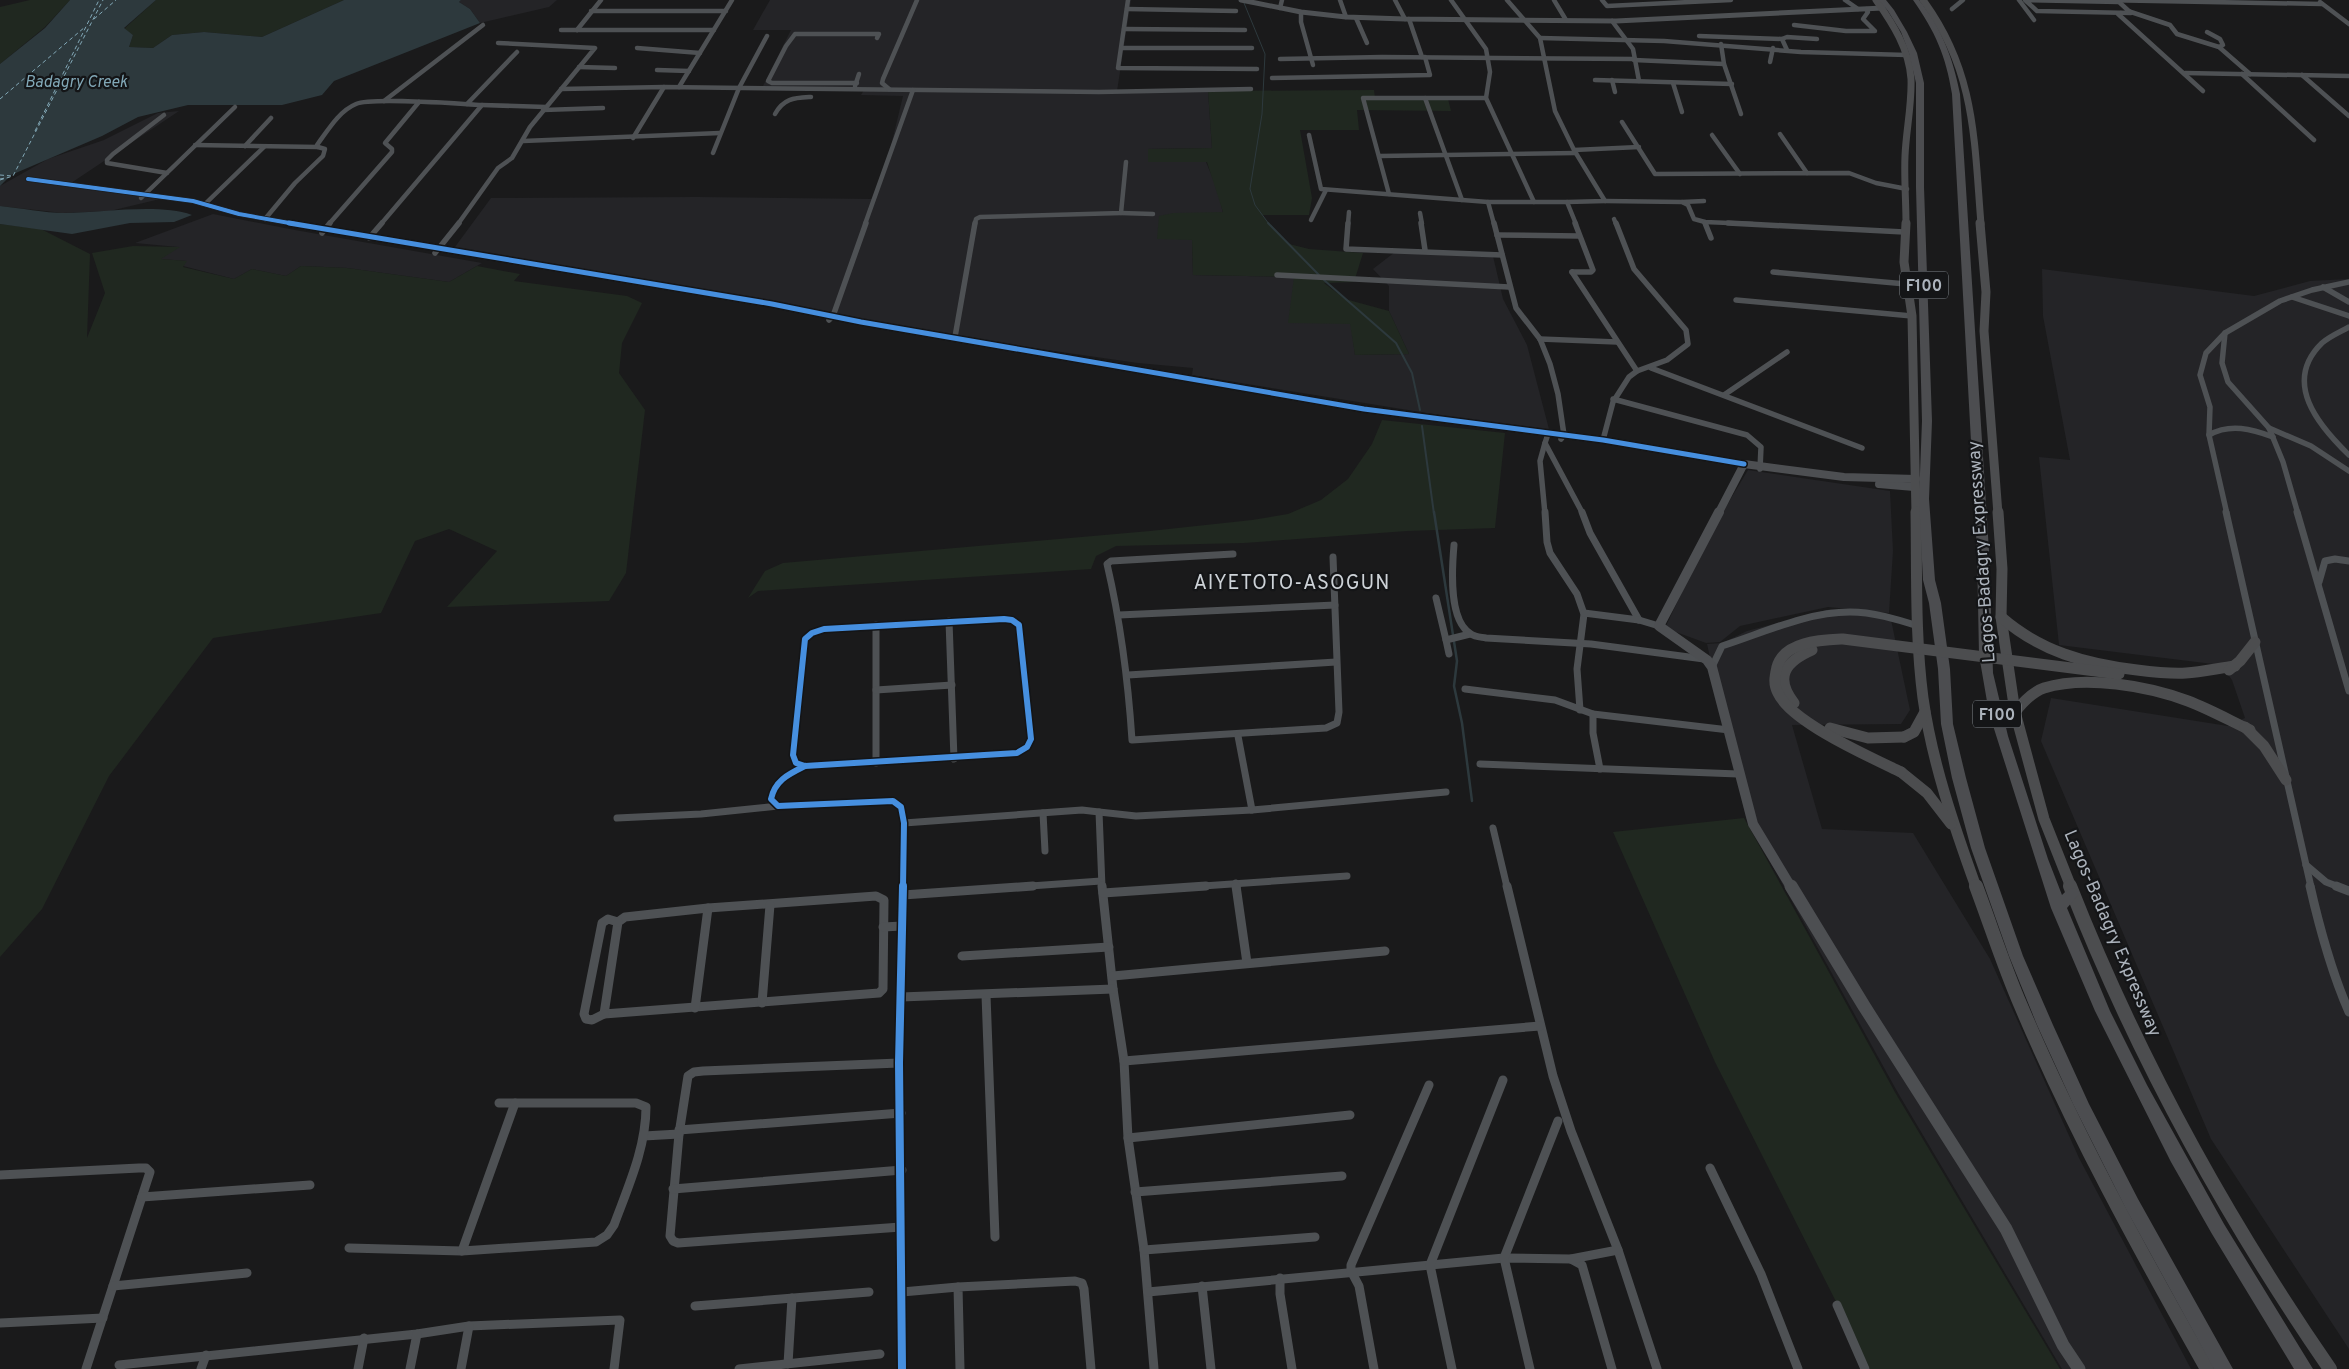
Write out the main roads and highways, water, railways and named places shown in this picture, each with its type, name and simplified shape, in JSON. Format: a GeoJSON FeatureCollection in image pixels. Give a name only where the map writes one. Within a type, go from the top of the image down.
{"type":"FeatureCollection","features":[{"type":"Feature","properties":{"kind":"highway","name":"Lagos-Badagry Expressway"},"geometry":{"type":"LineString","coordinates":[[1916,0],[1940,34],[1949,55],[1956,85],[1964,250],[1984,566],[1984,639],[1990,689],[2035,848],[2058,908],[2107,1023],[2194,1189],[2255,1293],[2304,1369]]}},
{"type":"Feature","properties":{"kind":"highway","name":"F100"},"geometry":{"type":"LineString","coordinates":[[1883,4],[1891,10],[1904,32],[1913,53],[1920,83],[1920,186],[1924,240],[1927,422],[1924,499],[1929,580],[1936,603],[1944,669],[1947,724],[1959,778],[1978,848],[2016,956],[2045,1025],[2081,1104],[2132,1204],[2224,1369]]}},
{"type":"Feature","properties":{"kind":"highway"},"geometry":{"type":"LineString","coordinates":[[2058,908],[2072,893]]}},
{"type":"Feature","properties":{"kind":"main road"},"geometry":{"type":"LineString","coordinates":[[1876,0],[1883,4],[1894,25],[1907,56],[1911,80],[1905,157],[1907,189],[1904,232],[1906,284],[1912,316],[1918,626],[1925,712],[1954,827],[2021,1006],[2082,1137],[2146,1262],[2207,1369]]}},
{"type":"Feature","properties":{"kind":"main road","name":"Lagos-Badagry Expressway"},"geometry":{"type":"LineString","coordinates":[[1922,0],[1941,26],[1952,47],[1969,97],[1972,117],[1986,292],[1984,331],[2002,569],[2001,616],[2015,712],[2044,819],[2072,893],[2126,1020],[2217,1191],[2288,1308],[2330,1369]]}},
{"type":"Feature","properties":{"kind":"main road"},"geometry":{"type":"LineString","coordinates":[[1915,483],[1744,465],[1659,626],[1710,663],[1729,730],[1738,774],[1753,824],[2006,1230],[2063,1345],[2078,1369]]}},
{"type":"Feature","properties":{"kind":"main road"},"geometry":{"type":"LineString","coordinates":[[2001,616],[2019,633],[2040,646],[2092,663],[2175,674],[2235,666]]}},
{"type":"Feature","properties":{"kind":"main road"},"geometry":{"type":"LineString","coordinates":[[1954,827],[1927,793],[1901,772],[1812,726],[1792,712],[1781,698],[1774,681],[1774,672],[1784,655],[1816,641],[1843,639],[2120,678],[2195,697],[2222,710],[2250,730],[2264,746],[2286,780]]}},
{"type":"Feature","properties":{"kind":"main road"},"geometry":{"type":"LineString","coordinates":[[1925,712],[1914,732],[1904,737],[1884,739],[1857,737],[1817,721],[1798,708],[1786,692],[1784,674],[1788,664],[1793,659],[1811,650],[1844,645],[2120,678],[2192,679],[2215,676],[2235,666],[2255,642]]}},
{"type":"Feature","properties":{"kind":"main road"},"geometry":{"type":"LineString","coordinates":[[2015,712],[2028,697],[2043,689],[2061,685],[2099,684],[2140,689],[2176,697],[2215,712],[2250,730]]}},
{"type":"Feature","properties":{"kind":"water","name":"Badagry Creek"},"geometry":{"type":"Polygon","coordinates":[[[70,0],[156,0],[124,28],[133,35],[129,47],[153,48],[172,35],[204,32],[262,37],[344,0],[461,0],[459,2],[470,9],[480,23],[334,81],[322,95],[282,105],[188,105],[138,117],[102,136],[11,175],[0,186],[0,64],[45,28],[70,0]]]}},
{"type":"Feature","properties":{"kind":"water"},"geometry":{"type":"Polygon","coordinates":[[[0,206],[57,213],[147,209],[178,211],[192,215],[174,222],[130,223],[72,234],[0,224],[0,206]]]}},
{"type":"Feature","properties":{"kind":"waterway"},"geometry":{"type":"LineString","coordinates":[[1244,3],[1265,54],[1262,114],[1250,189],[1255,205],[1269,224]]}},
{"type":"Feature","properties":{"kind":"waterway"},"geometry":{"type":"LineString","coordinates":[[1268,223],[1320,276]]}},
{"type":"Feature","properties":{"kind":"waterway"},"geometry":{"type":"LineString","coordinates":[[1324,280],[1396,343],[1412,373],[1420,410]]}},
{"type":"Feature","properties":{"kind":"waterway"},"geometry":{"type":"LineString","coordinates":[[1422,426],[1434,514]]}},
{"type":"Feature","properties":{"kind":"waterway"},"geometry":{"type":"LineString","coordinates":[[1434,512],[1457,661],[1454,686],[1462,723],[1472,801]]}},
{"type":"Feature","properties":{"kind":"district","name":"AIYETOTO-ASOGUN"},"geometry":{"type":"Point","coordinates":[1292,582]}}]}
